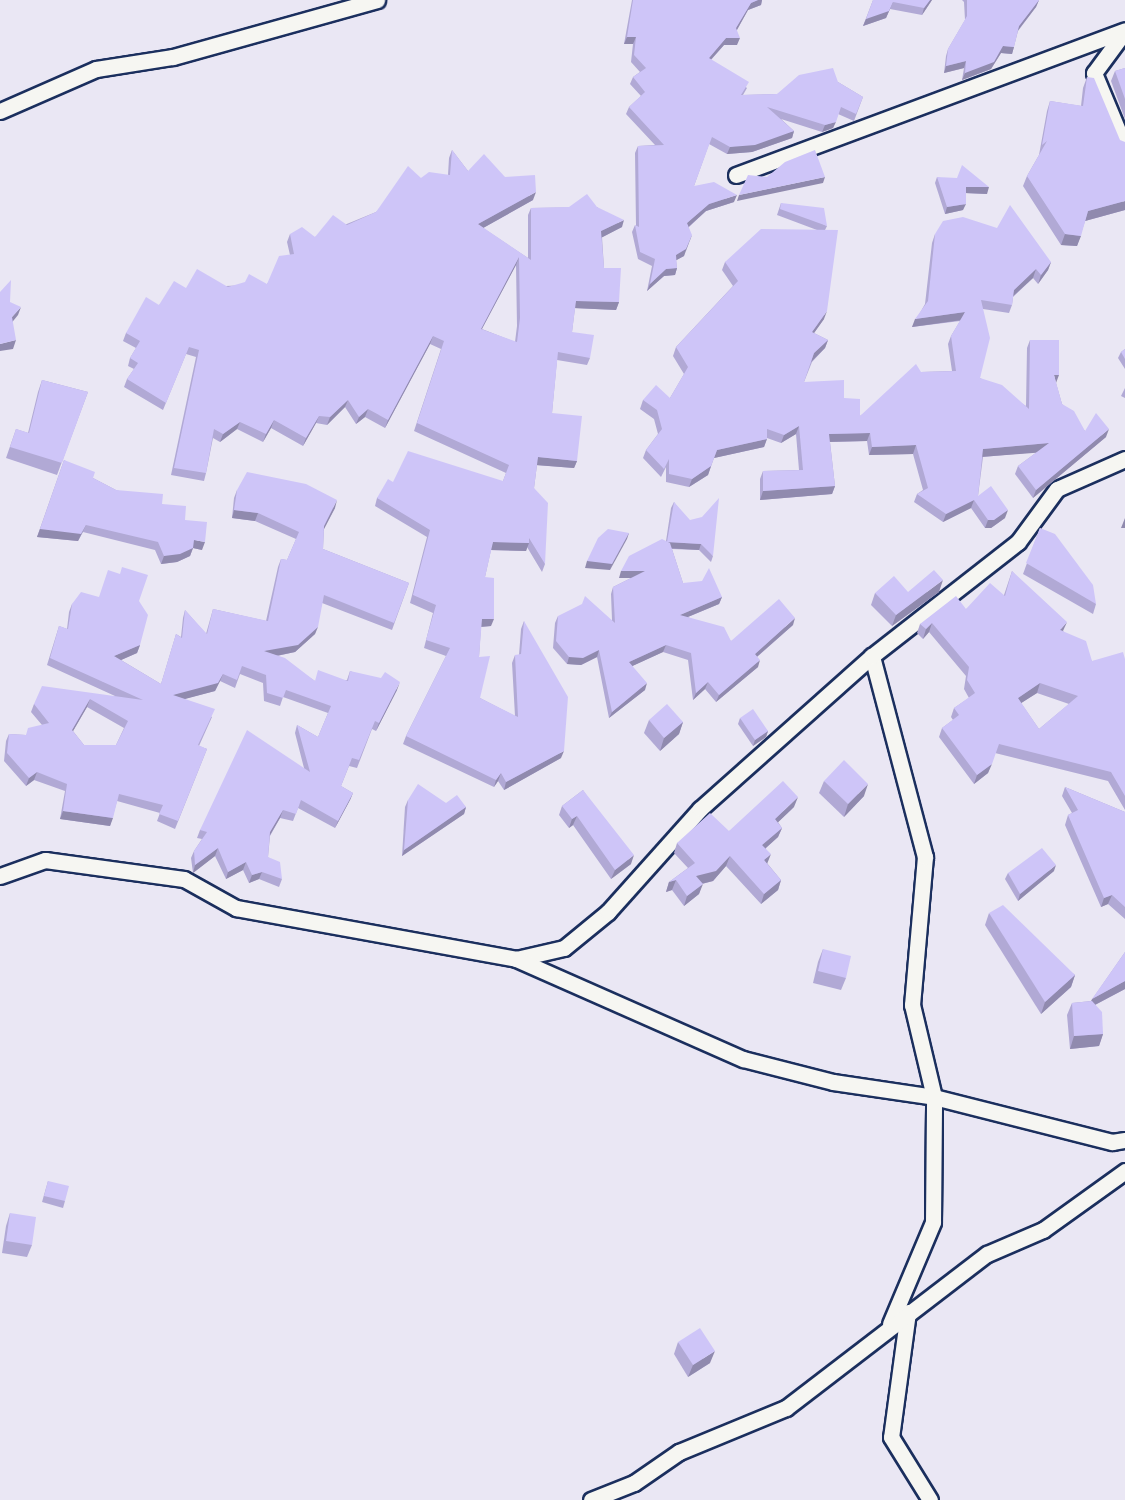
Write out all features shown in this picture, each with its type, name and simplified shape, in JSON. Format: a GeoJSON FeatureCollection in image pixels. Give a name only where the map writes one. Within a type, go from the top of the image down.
{"type":"FeatureCollection","features":[{"type":"Feature","properties":{"kind":"street"},"geometry":{"type":"LineString","coordinates":[[0,111],[96,69],[172,57],[377,0]]}},
{"type":"Feature","properties":{"kind":"street"},"geometry":{"type":"LineString","coordinates":[[1125,31],[1094,73],[1125,147]]}},
{"type":"Feature","properties":{"kind":"street"},"geometry":{"type":"LineString","coordinates":[[736,175],[1125,31]]}},
{"type":"Feature","properties":{"kind":"street"},"geometry":{"type":"LineString","coordinates":[[516,959],[564,948],[608,912],[700,809],[872,656],[1018,542],[1058,489],[1125,459]]}},
{"type":"Feature","properties":{"kind":"street"},"geometry":{"type":"LineString","coordinates":[[872,656],[925,857],[912,1005],[934,1097],[933,1222],[890,1324]]}},
{"type":"Feature","properties":{"kind":"street"},"geometry":{"type":"LineString","coordinates":[[0,876],[45,860],[184,879],[236,908],[516,959],[743,1059],[833,1082],[934,1097],[1112,1142],[1125,1140]]}},
{"type":"Feature","properties":{"kind":"street"},"geometry":{"type":"LineString","coordinates":[[591,1500],[634,1483],[678,1452],[786,1408],[890,1324],[987,1254],[1043,1230],[1125,1171]]}},
{"type":"Feature","properties":{"kind":"street"},"geometry":{"type":"LineString","coordinates":[[908,1312],[891,1437],[930,1500]]}},
{"type":"Feature","properties":{"kind":"building"},"geometry":{"type":"Polygon","coordinates":[[[633,0],[758,0],[751,3],[736,28],[740,38],[726,38],[709,58],[749,82],[741,95],[777,94],[799,75],[833,68],[838,82],[863,97],[856,114],[841,107],[836,122],[825,125],[767,107],[794,131],[755,145],[730,147],[712,137],[694,186],[714,182],[737,195],[709,204],[687,223],[692,235],[686,249],[676,255],[677,268],[666,269],[650,284],[655,259],[640,252],[635,225],[639,227],[638,146],[664,145],[629,107],[645,92],[633,77],[646,68],[634,55],[636,37],[627,37],[633,0]]]}},
{"type":"Feature","properties":{"kind":"building"},"geometry":{"type":"Polygon","coordinates":[[[873,0],[930,0],[924,8],[893,2],[889,11],[866,19],[873,0]]]}},
{"type":"Feature","properties":{"kind":"building"},"geometry":{"type":"Polygon","coordinates":[[[967,0],[1039,0],[1019,26],[1014,47],[1003,46],[994,62],[965,73],[966,61],[946,66],[948,49],[967,16],[967,0]]]}},
{"type":"Feature","properties":{"kind":"building"},"geometry":{"type":"Polygon","coordinates":[[[1125,68],[1125,99],[1115,71],[1125,68]]]}},
{"type":"Feature","properties":{"kind":"building"},"geometry":{"type":"Polygon","coordinates":[[[1087,77],[1094,78],[1120,140],[1125,142],[1125,201],[1088,211],[1081,236],[1065,234],[1027,176],[1047,141],[1042,145],[1050,101],[1083,106],[1087,77]]]}},
{"type":"Feature","properties":{"kind":"building"},"geometry":{"type":"Polygon","coordinates":[[[452,150],[468,171],[484,154],[505,177],[535,175],[536,192],[478,224],[531,260],[531,208],[569,207],[587,194],[597,207],[624,220],[601,231],[604,268],[621,268],[619,302],[576,301],[572,332],[594,335],[590,358],[558,352],[552,413],[582,416],[577,461],[538,457],[534,488],[548,503],[545,564],[529,538],[529,543],[493,542],[485,577],[494,578],[494,619],[482,619],[479,657],[490,656],[480,698],[518,717],[515,655],[521,654],[524,621],[568,697],[564,751],[506,782],[501,773],[496,780],[406,736],[450,648],[426,640],[436,605],[413,595],[430,530],[377,498],[388,479],[393,482],[408,451],[503,481],[509,465],[417,423],[444,341],[433,336],[388,420],[368,409],[359,417],[348,400],[330,417],[319,416],[306,438],[274,420],[266,434],[240,422],[223,434],[214,429],[206,473],[174,468],[199,350],[189,347],[166,403],[127,379],[138,363],[130,358],[140,341],[126,333],[146,297],[159,305],[174,281],[186,288],[197,269],[228,287],[245,282],[249,274],[267,284],[279,256],[294,254],[290,234],[302,227],[315,237],[333,215],[347,225],[376,212],[408,166],[421,178],[429,172],[450,175],[452,150]],[[519,257],[481,329],[517,342],[520,318],[519,257]]]}},
{"type":"Feature","properties":{"kind":"building"},"geometry":{"type":"Polygon","coordinates":[[[815,150],[825,177],[739,195],[748,175],[767,177],[785,162],[815,150]]]}},
{"type":"Feature","properties":{"kind":"building"},"geometry":{"type":"Polygon","coordinates":[[[962,165],[989,187],[966,187],[966,204],[947,207],[937,177],[957,178],[962,165]]]}},
{"type":"Feature","properties":{"kind":"building"},"geometry":{"type":"Polygon","coordinates":[[[781,203],[824,208],[827,226],[780,209],[781,203]]]}},
{"type":"Feature","properties":{"kind":"building"},"geometry":{"type":"Polygon","coordinates":[[[1010,205],[1051,262],[1041,275],[1036,269],[1014,290],[1012,305],[981,300],[990,338],[980,378],[1002,385],[1029,409],[1030,340],[1059,340],[1059,375],[1054,375],[1062,404],[1074,411],[1085,431],[1096,413],[1109,429],[1036,490],[1018,466],[1049,443],[983,449],[978,496],[991,486],[1008,510],[994,520],[988,520],[974,500],[946,514],[917,494],[928,488],[916,445],[872,447],[870,433],[829,434],[835,486],[763,491],[763,471],[803,470],[799,426],[784,435],[767,429],[767,439],[717,450],[711,466],[692,479],[669,474],[669,459],[664,469],[646,450],[662,429],[657,410],[643,400],[656,385],[670,398],[688,367],[676,347],[738,281],[725,262],[761,229],[838,230],[827,311],[812,332],[828,340],[814,353],[804,382],[844,380],[844,398],[860,399],[860,416],[916,364],[921,372],[956,371],[951,336],[965,312],[915,319],[928,301],[935,234],[943,221],[963,217],[997,228],[1010,205]]]}},
{"type":"Feature","properties":{"kind":"building"},"geometry":{"type":"Polygon","coordinates":[[[11,280],[10,302],[21,307],[12,317],[16,340],[0,344],[0,292],[11,280]]]}},
{"type":"Feature","properties":{"kind":"building"},"geometry":{"type":"Polygon","coordinates":[[[42,380],[88,392],[62,463],[10,447],[16,429],[29,433],[42,380]]]}},
{"type":"Feature","properties":{"kind":"building"},"geometry":{"type":"Polygon","coordinates":[[[64,460],[95,472],[93,478],[116,490],[163,494],[162,504],[186,506],[185,520],[207,522],[205,542],[194,540],[193,548],[180,554],[164,556],[158,542],[86,525],[81,534],[40,529],[64,460]]]}},
{"type":"Feature","properties":{"kind":"building"},"geometry":{"type":"Polygon","coordinates":[[[247,472],[306,484],[337,500],[324,526],[323,549],[409,583],[394,623],[324,595],[318,627],[298,645],[264,651],[285,658],[315,681],[318,670],[348,681],[350,671],[381,678],[385,672],[400,682],[379,723],[375,721],[359,760],[352,758],[341,786],[353,793],[338,821],[301,800],[296,814],[283,810],[270,832],[268,857],[280,862],[282,879],[262,872],[252,875],[246,862],[228,872],[218,848],[195,865],[194,851],[207,832],[200,830],[247,730],[310,772],[297,725],[318,737],[331,706],[286,690],[283,698],[267,693],[266,675],[242,666],[237,680],[223,674],[218,683],[173,695],[215,709],[198,745],[207,749],[178,821],[159,814],[163,805],[119,794],[113,818],[63,811],[67,784],[37,772],[29,778],[7,753],[9,734],[26,735],[28,728],[49,723],[34,704],[42,686],[143,700],[50,658],[59,626],[68,629],[72,604],[81,592],[99,597],[108,570],[120,574],[122,567],[148,575],[139,601],[148,615],[140,645],[114,656],[161,684],[176,634],[182,638],[185,610],[207,634],[213,609],[268,621],[281,559],[287,560],[299,532],[258,513],[234,510],[237,490],[247,472]],[[90,699],[72,730],[84,745],[116,745],[128,721],[90,699]]]}},
{"type":"Feature","properties":{"kind":"building"},"geometry":{"type":"Polygon","coordinates":[[[719,498],[713,556],[701,544],[667,542],[674,502],[690,520],[702,517],[719,498]]]}},
{"type":"Feature","properties":{"kind":"building"},"geometry":{"type":"Polygon","coordinates":[[[1040,528],[1055,534],[1093,585],[1096,604],[1026,563],[1040,528]]]}},
{"type":"Feature","properties":{"kind":"building"},"geometry":{"type":"Polygon","coordinates":[[[608,529],[629,533],[612,564],[587,561],[598,538],[608,529]]]}},
{"type":"Feature","properties":{"kind":"building"},"geometry":{"type":"Polygon","coordinates":[[[662,539],[670,543],[683,583],[702,581],[709,568],[722,597],[680,615],[724,627],[731,641],[779,599],[795,618],[755,654],[760,660],[719,695],[708,682],[696,693],[691,653],[666,645],[629,662],[647,683],[612,712],[599,650],[583,658],[569,657],[556,641],[558,616],[582,604],[585,596],[615,623],[613,587],[645,571],[621,571],[629,556],[662,539]]]}},
{"type":"Feature","properties":{"kind":"building"},"geometry":{"type":"Polygon","coordinates":[[[934,570],[943,580],[896,615],[875,593],[894,576],[908,592],[934,570]]]}},
{"type":"Feature","properties":{"kind":"building"},"geometry":{"type":"Polygon","coordinates":[[[1012,571],[1067,622],[1060,630],[1086,641],[1092,661],[1123,652],[1125,659],[1125,796],[1111,772],[999,744],[992,764],[977,775],[942,728],[959,715],[954,708],[975,693],[967,680],[969,667],[932,623],[926,629],[920,624],[956,596],[966,609],[990,583],[1005,596],[1012,571]],[[1040,683],[1018,698],[1039,729],[1078,696],[1040,683]]]}},
{"type":"Feature","properties":{"kind":"building"},"geometry":{"type":"Polygon","coordinates":[[[667,704],[683,722],[664,738],[649,720],[667,704]]]}},
{"type":"Feature","properties":{"kind":"building"},"geometry":{"type":"Polygon","coordinates":[[[753,709],[768,731],[755,740],[740,718],[753,709]]]}},
{"type":"Feature","properties":{"kind":"building"},"geometry":{"type":"Polygon","coordinates":[[[844,760],[868,784],[848,804],[824,781],[844,760]]]}},
{"type":"Feature","properties":{"kind":"building"},"geometry":{"type":"Polygon","coordinates":[[[783,781],[798,797],[775,819],[782,828],[762,845],[771,854],[764,860],[781,880],[764,894],[730,856],[716,871],[696,876],[703,884],[687,896],[676,880],[669,882],[695,863],[677,843],[710,813],[729,831],[783,781]]]}},
{"type":"Feature","properties":{"kind":"building"},"geometry":{"type":"Polygon","coordinates":[[[418,784],[446,803],[457,795],[466,807],[404,850],[408,800],[418,784]]]}},
{"type":"Feature","properties":{"kind":"building"},"geometry":{"type":"Polygon","coordinates":[[[1065,787],[1125,812],[1125,907],[1112,895],[1104,898],[1068,815],[1078,810],[1065,787]]]}},
{"type":"Feature","properties":{"kind":"building"},"geometry":{"type":"Polygon","coordinates":[[[583,790],[634,855],[615,870],[577,816],[572,819],[562,806],[583,790]]]}},
{"type":"Feature","properties":{"kind":"building"},"geometry":{"type":"Polygon","coordinates":[[[1042,848],[1056,865],[1020,894],[1008,873],[1042,848]]]}},
{"type":"Feature","properties":{"kind":"building"},"geometry":{"type":"Polygon","coordinates":[[[1003,905],[1075,975],[1045,1002],[989,913],[1003,905]]]}},
{"type":"Feature","properties":{"kind":"building"},"geometry":{"type":"Polygon","coordinates":[[[823,949],[851,956],[846,978],[818,971],[823,949]]]}},
{"type":"Feature","properties":{"kind":"building"},"geometry":{"type":"Polygon","coordinates":[[[1125,952],[1125,981],[1092,999],[1125,952]]]}},
{"type":"Feature","properties":{"kind":"building"},"geometry":{"type":"Polygon","coordinates":[[[1092,1001],[1102,1012],[1103,1034],[1074,1036],[1072,1003],[1092,1001]]]}},
{"type":"Feature","properties":{"kind":"building"},"geometry":{"type":"Polygon","coordinates":[[[48,1181],[69,1186],[65,1201],[44,1196],[48,1181]]]}},
{"type":"Feature","properties":{"kind":"building"},"geometry":{"type":"Polygon","coordinates":[[[10,1213],[36,1217],[32,1245],[6,1241],[10,1213]]]}},
{"type":"Feature","properties":{"kind":"building"},"geometry":{"type":"Polygon","coordinates":[[[700,1328],[715,1351],[693,1365],[678,1342],[700,1328]]]}}]}
